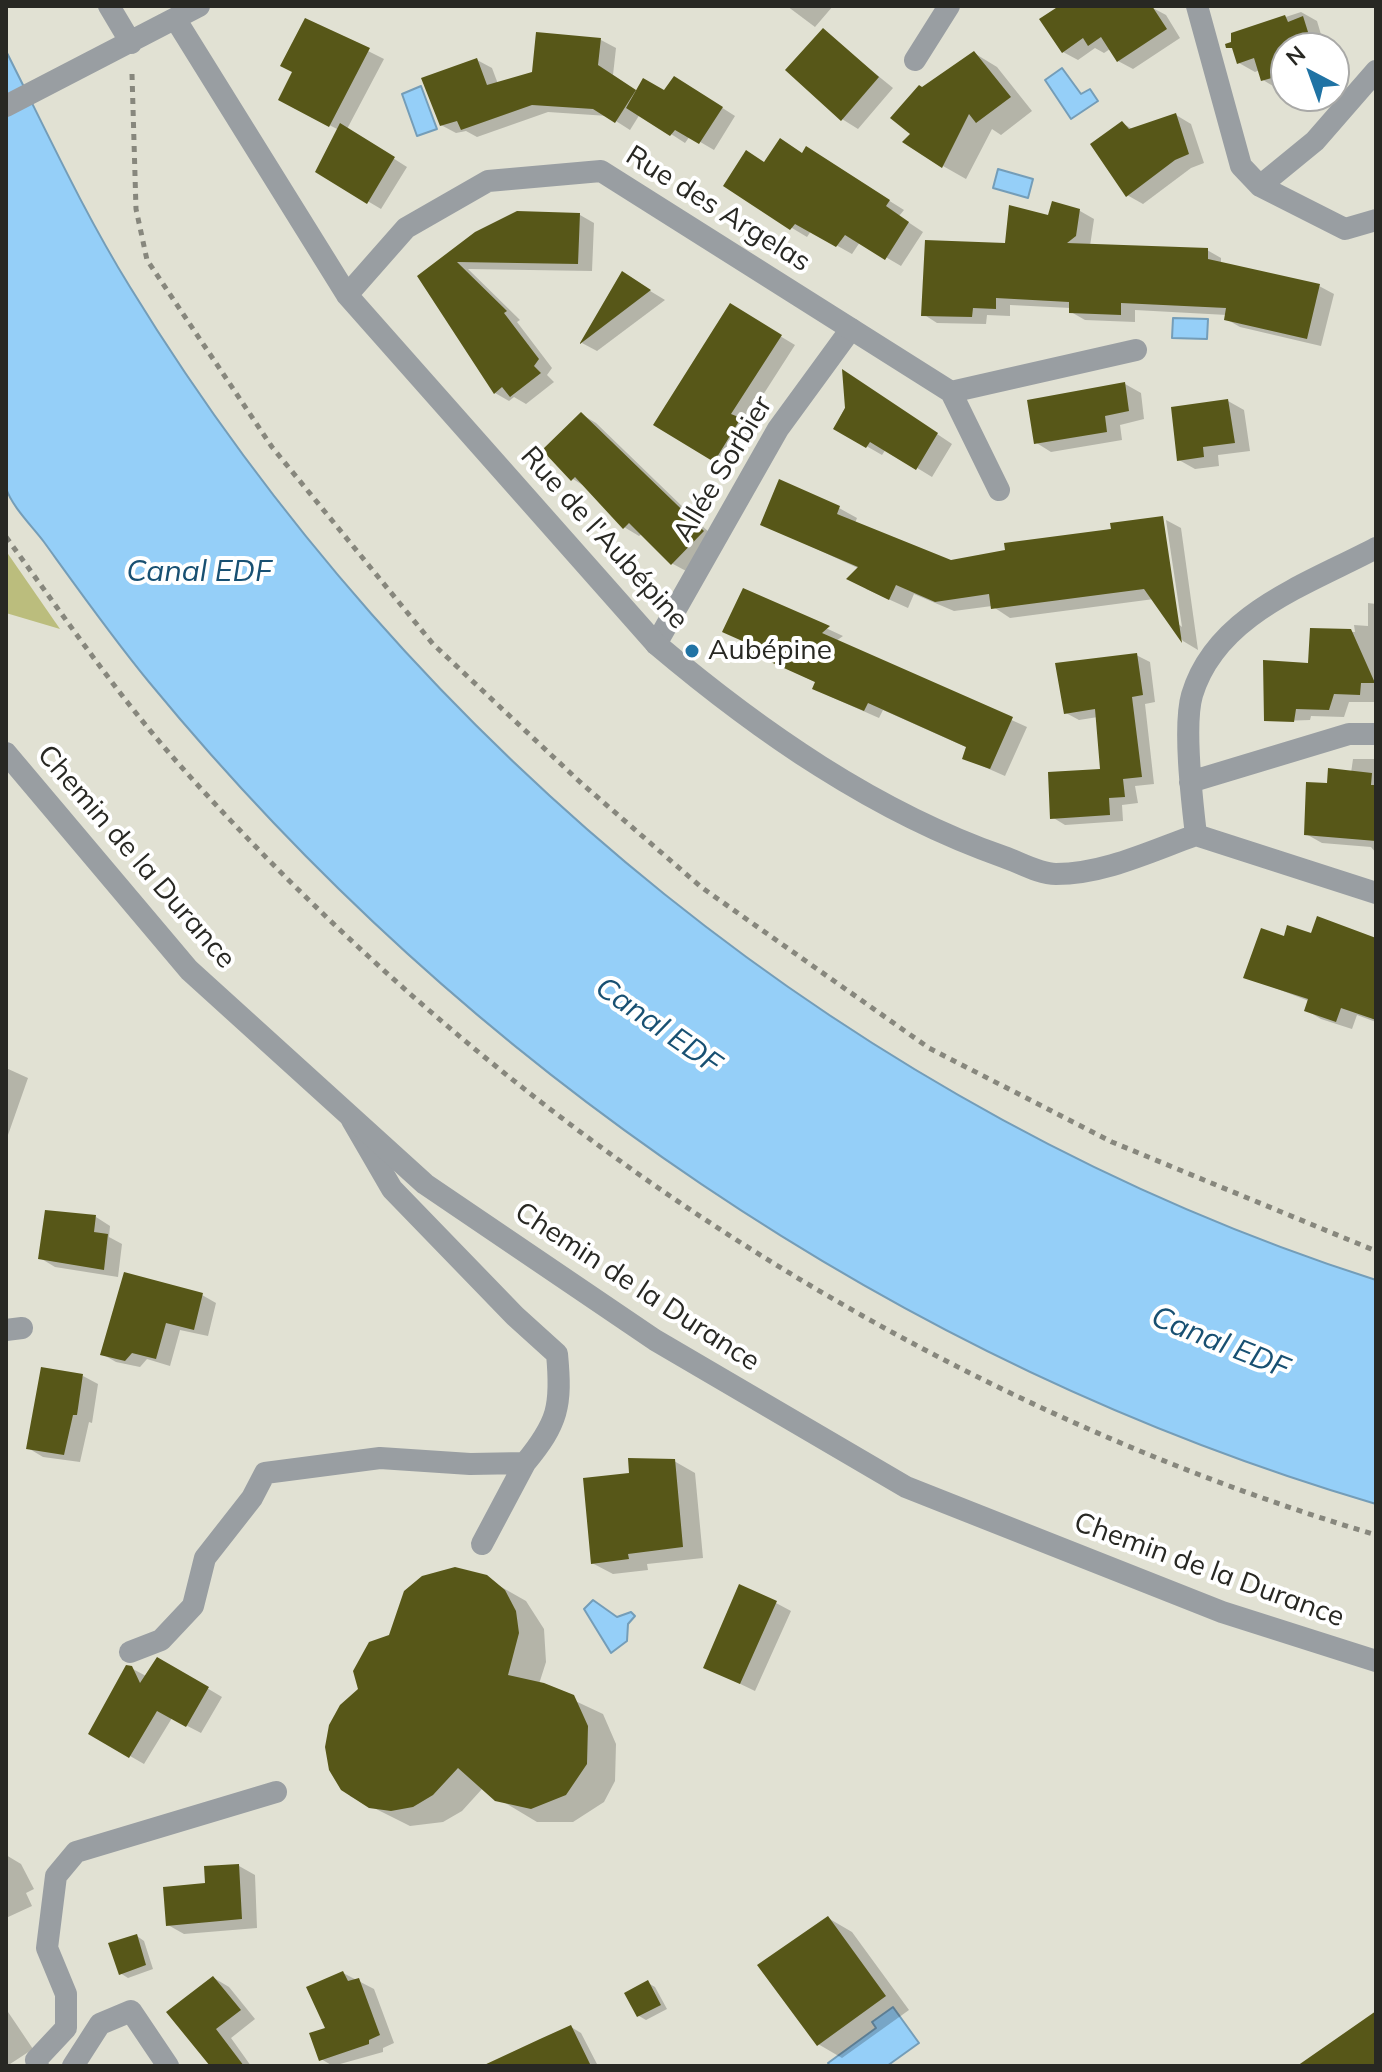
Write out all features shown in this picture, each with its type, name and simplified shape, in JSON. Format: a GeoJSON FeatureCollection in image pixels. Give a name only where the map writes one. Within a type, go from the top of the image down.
{"type":"FeatureCollection","features":[{"type":"Feature","properties":{"kind":"street"},"geometry":{"type":"LineString","coordinates":[[109,6],[131,43]]}},
{"type":"Feature","properties":{"kind":"street"},"geometry":{"type":"LineString","coordinates":[[6,106],[199,6]]}},
{"type":"Feature","properties":{"kind":"street"},"geometry":{"type":"LineString","coordinates":[[915,60],[949,6]]}},
{"type":"Feature","properties":{"kind":"street"},"geometry":{"type":"LineString","coordinates":[[1197,6],[1241,166],[1260,186],[1345,229],[1376,220]]}},
{"type":"Feature","properties":{"kind":"street","name":"Rue de l'Aubépine"},"geometry":{"type":"LineString","coordinates":[[176,20],[347,295],[656,644],[838,780],[982,849],[1053,874],[1104,868],[1196,835]]}},
{"type":"Feature","properties":{"kind":"street"},"geometry":{"type":"LineString","coordinates":[[1260,186],[1315,141],[1376,71]]}},
{"type":"Feature","properties":{"kind":"street","name":"Rue des Argelas"},"geometry":{"type":"LineString","coordinates":[[347,295],[406,228],[488,181],[601,171],[951,392]]}},
{"type":"Feature","properties":{"kind":"street","name":"Allée Sorbier"},"geometry":{"type":"LineString","coordinates":[[656,644],[778,429],[851,329]]}},
{"type":"Feature","properties":{"kind":"street"},"geometry":{"type":"LineString","coordinates":[[999,490],[951,392],[1136,350]]}},
{"type":"Feature","properties":{"kind":"street"},"geometry":{"type":"LineString","coordinates":[[1376,548],[1247,616],[1209,655],[1191,698],[1190,782],[1196,835],[1376,893]]}},
{"type":"Feature","properties":{"kind":"street"},"geometry":{"type":"LineString","coordinates":[[1190,782],[1349,734],[1376,734]]}},
{"type":"Feature","properties":{"kind":"street","name":"Chemin de la Durance"},"geometry":{"type":"LineString","coordinates":[[6,753],[189,970],[349,1116],[425,1184],[655,1340],[906,1487],[1222,1612],[1376,1661]]}},
{"type":"Feature","properties":{"kind":"street"},"geometry":{"type":"LineString","coordinates":[[349,1116],[392,1189],[515,1316],[557,1354],[561,1390],[550,1432],[525,1463],[482,1544]]}},
{"type":"Feature","properties":{"kind":"street"},"geometry":{"type":"LineString","coordinates":[[130,1652],[161,1640],[193,1606],[205,1558],[252,1498],[265,1473],[380,1458],[470,1464],[525,1463]]}},
{"type":"Feature","properties":{"kind":"street"},"geometry":{"type":"LineString","coordinates":[[38,2066],[36,2060],[66,2028],[66,1994],[47,1948],[56,1876],[76,1852],[276,1792]]}},
{"type":"Feature","properties":{"kind":"street"},"geometry":{"type":"LineString","coordinates":[[73,2066],[100,2024],[131,2011],[168,2066]]}},
{"type":"Feature","properties":{"kind":"path"},"geometry":{"type":"LineString","coordinates":[[131,43],[136,209],[147,260],[272,447],[433,644],[580,782],[701,887],[929,1048],[1112,1142],[1376,1251]]}},
{"type":"Feature","properties":{"kind":"path"},"geometry":{"type":"LineString","coordinates":[[6,537],[102,670],[185,771],[337,928],[453,1032],[585,1135],[694,1214],[914,1346],[1021,1399],[1214,1483],[1376,1535]]}},
{"type":"Feature","properties":{"kind":"green space"},"geometry":{"type":"Polygon","coordinates":[[[6,551],[60,629],[6,613],[6,551]]]}},
{"type":"Feature","properties":{"kind":"water","name":"Canal EDF"},"geometry":{"type":"Polygon","coordinates":[[[6,51],[96,229],[130,287],[244,456],[371,614],[512,760],[665,894],[829,1015],[1003,1120],[1185,1209],[1376,1280],[1376,1504],[1199,1444],[1027,1370],[861,1283],[701,1184],[550,1074],[407,953],[273,822],[135,665],[18,509],[6,488],[6,51]]]}},
{"type":"Feature","properties":{"kind":"water"},"geometry":{"type":"Polygon","coordinates":[[[1062,68],[1081,94],[1090,89],[1098,101],[1071,119],[1045,80],[1062,68]]]}},
{"type":"Feature","properties":{"kind":"water"},"geometry":{"type":"Polygon","coordinates":[[[421,86],[437,129],[417,136],[402,94],[421,86]]]}},
{"type":"Feature","properties":{"kind":"water"},"geometry":{"type":"Polygon","coordinates":[[[998,169],[1033,179],[1028,198],[993,188],[998,169]]]}},
{"type":"Feature","properties":{"kind":"water"},"geometry":{"type":"Polygon","coordinates":[[[1173,318],[1208,319],[1207,339],[1172,338],[1173,318]]]}},
{"type":"Feature","properties":{"kind":"water"},"geometry":{"type":"Polygon","coordinates":[[[593,1600],[617,1617],[631,1612],[635,1616],[628,1624],[627,1641],[611,1653],[584,1609],[593,1600]]]}},
{"type":"Feature","properties":{"kind":"water"},"geometry":{"type":"Polygon","coordinates":[[[893,2007],[919,2043],[887,2066],[830,2066],[828,2063],[876,2028],[872,2022],[893,2007]]]}},
{"type":"Feature","properties":{"kind":"building"},"geometry":{"type":"Polygon","coordinates":[[[1059,6],[1152,6],[1167,29],[1117,62],[1101,37],[1088,46],[1083,38],[1062,53],[1039,19],[1059,6]]]}},
{"type":"Feature","properties":{"kind":"building"},"geometry":{"type":"Polygon","coordinates":[[[1285,15],[1288,22],[1303,16],[1308,32],[1270,32],[1270,78],[1261,81],[1254,58],[1237,64],[1232,48],[1226,48],[1225,44],[1231,42],[1231,33],[1285,15]]]}},
{"type":"Feature","properties":{"kind":"building"},"geometry":{"type":"Polygon","coordinates":[[[305,18],[370,48],[329,127],[278,100],[292,72],[280,66],[305,18]]]}},
{"type":"Feature","properties":{"kind":"building"},"geometry":{"type":"Polygon","coordinates":[[[823,28],[879,77],[841,121],[785,70],[823,28]]]}},
{"type":"Feature","properties":{"kind":"building"},"geometry":{"type":"Polygon","coordinates":[[[536,32],[601,38],[598,65],[636,90],[615,123],[593,109],[532,105],[461,130],[457,121],[440,126],[421,78],[477,58],[487,85],[532,72],[536,32]]]}},
{"type":"Feature","properties":{"kind":"building"},"geometry":{"type":"Polygon","coordinates":[[[974,51],[1011,97],[976,123],[969,114],[942,168],[902,142],[910,134],[890,118],[919,85],[922,87],[974,51]]]}},
{"type":"Feature","properties":{"kind":"building"},"geometry":{"type":"Polygon","coordinates":[[[674,76],[723,107],[699,144],[675,130],[670,136],[626,108],[643,78],[664,90],[674,76]]]}},
{"type":"Feature","properties":{"kind":"building"},"geometry":{"type":"Polygon","coordinates":[[[1176,113],[1189,154],[1175,160],[1126,197],[1090,144],[1122,121],[1129,129],[1176,113]]]}},
{"type":"Feature","properties":{"kind":"building"},"geometry":{"type":"Polygon","coordinates":[[[340,123],[395,157],[367,204],[315,172],[340,123]]]}},
{"type":"Feature","properties":{"kind":"building"},"geometry":{"type":"Polygon","coordinates":[[[780,138],[802,153],[806,146],[890,200],[886,206],[909,222],[885,260],[845,235],[836,247],[795,224],[790,230],[723,186],[746,150],[764,162],[780,138]]]}},
{"type":"Feature","properties":{"kind":"building"},"geometry":{"type":"Polygon","coordinates":[[[1052,201],[1080,209],[1076,236],[1067,243],[1208,248],[1208,259],[1320,284],[1307,339],[1224,320],[1226,308],[1121,303],[1121,315],[1069,313],[1069,302],[996,298],[996,309],[973,308],[972,317],[921,316],[925,240],[1005,243],[1009,205],[1048,215],[1052,201]]]}},
{"type":"Feature","properties":{"kind":"building"},"geometry":{"type":"Polygon","coordinates":[[[517,211],[580,213],[578,264],[457,262],[507,311],[504,313],[539,359],[534,366],[541,373],[510,397],[502,387],[494,394],[417,276],[475,232],[517,211]]]}},
{"type":"Feature","properties":{"kind":"building"},"geometry":{"type":"Polygon","coordinates":[[[622,271],[651,290],[580,344],[580,343],[622,271]]]}},
{"type":"Feature","properties":{"kind":"building"},"geometry":{"type":"Polygon","coordinates":[[[730,303],[782,335],[731,414],[741,418],[714,462],[653,425],[730,303]]]}},
{"type":"Feature","properties":{"kind":"building"},"geometry":{"type":"Polygon","coordinates":[[[842,369],[938,433],[916,470],[870,442],[866,448],[833,429],[845,408],[842,369]]]}},
{"type":"Feature","properties":{"kind":"building"},"geometry":{"type":"Polygon","coordinates":[[[1125,382],[1129,411],[1105,416],[1107,432],[1034,444],[1027,400],[1125,382]]]}},
{"type":"Feature","properties":{"kind":"building"},"geometry":{"type":"Polygon","coordinates":[[[1228,399],[1235,443],[1203,447],[1204,457],[1177,461],[1171,407],[1228,399]]]}},
{"type":"Feature","properties":{"kind":"building"},"geometry":{"type":"Polygon","coordinates":[[[581,412],[704,531],[671,565],[629,523],[623,529],[575,477],[571,481],[542,450],[581,412]]]}},
{"type":"Feature","properties":{"kind":"building"},"geometry":{"type":"Polygon","coordinates":[[[779,479],[840,506],[837,514],[951,560],[1005,550],[1004,543],[1111,529],[1110,523],[1163,516],[1182,643],[1144,589],[991,609],[989,594],[935,602],[896,585],[889,600],[846,579],[858,567],[760,525],[779,479]]]}},
{"type":"Feature","properties":{"kind":"building"},"geometry":{"type":"Polygon","coordinates":[[[743,588],[830,626],[822,633],[1013,717],[990,769],[962,759],[966,747],[868,703],[864,711],[812,689],[815,682],[746,651],[749,644],[722,632],[743,588]]]}},
{"type":"Feature","properties":{"kind":"building"},"geometry":{"type":"Polygon","coordinates":[[[1310,628],[1351,629],[1375,683],[1361,683],[1360,695],[1334,694],[1329,710],[1296,709],[1294,722],[1264,721],[1263,660],[1308,663],[1310,628]]]}},
{"type":"Feature","properties":{"kind":"building"},"geometry":{"type":"Polygon","coordinates":[[[1137,653],[1143,695],[1132,697],[1142,777],[1123,779],[1125,797],[1109,798],[1110,815],[1050,819],[1048,772],[1100,769],[1095,709],[1064,714],[1055,663],[1137,653]]]}},
{"type":"Feature","properties":{"kind":"building"},"geometry":{"type":"Polygon","coordinates":[[[1328,768],[1372,773],[1371,785],[1376,785],[1376,841],[1304,835],[1306,782],[1327,783],[1328,768]]]}},
{"type":"Feature","properties":{"kind":"building"},"geometry":{"type":"Polygon","coordinates":[[[1317,916],[1376,938],[1376,1020],[1341,1008],[1336,1022],[1304,1011],[1308,999],[1243,978],[1261,928],[1284,936],[1287,925],[1311,933],[1317,916]]]}},
{"type":"Feature","properties":{"kind":"building"},"geometry":{"type":"Polygon","coordinates":[[[45,1210],[96,1215],[94,1232],[108,1234],[104,1270],[38,1259],[45,1210]]]}},
{"type":"Feature","properties":{"kind":"building"},"geometry":{"type":"Polygon","coordinates":[[[124,1272],[203,1293],[194,1330],[166,1323],[156,1359],[132,1353],[125,1361],[100,1355],[124,1272]]]}},
{"type":"Feature","properties":{"kind":"building"},"geometry":{"type":"Polygon","coordinates":[[[41,1367],[83,1374],[77,1415],[73,1415],[64,1455],[26,1449],[41,1367]]]}},
{"type":"Feature","properties":{"kind":"building"},"geometry":{"type":"Polygon","coordinates":[[[628,1458],[675,1459],[683,1547],[628,1554],[629,1559],[591,1564],[583,1478],[629,1473],[628,1458]]]}},
{"type":"Feature","properties":{"kind":"building"},"geometry":{"type":"Polygon","coordinates":[[[455,1567],[487,1575],[505,1590],[516,1611],[519,1633],[508,1675],[544,1683],[574,1695],[588,1726],[587,1764],[566,1795],[531,1809],[495,1801],[458,1768],[433,1795],[413,1807],[391,1811],[369,1808],[341,1790],[329,1770],[325,1747],[329,1725],[340,1705],[358,1689],[353,1671],[369,1642],[389,1635],[404,1591],[422,1576],[455,1567]]]}},
{"type":"Feature","properties":{"kind":"building"},"geometry":{"type":"Polygon","coordinates":[[[739,1584],[777,1601],[740,1684],[703,1668],[739,1584]]]}},
{"type":"Feature","properties":{"kind":"building"},"geometry":{"type":"Polygon","coordinates":[[[157,1657],[209,1687],[186,1727],[157,1711],[129,1758],[88,1734],[126,1665],[132,1666],[140,1683],[157,1657]]]}},
{"type":"Feature","properties":{"kind":"building"},"geometry":{"type":"Polygon","coordinates":[[[239,1864],[242,1919],[166,1926],[163,1887],[205,1883],[204,1866],[239,1864]]]}},
{"type":"Feature","properties":{"kind":"building"},"geometry":{"type":"Polygon","coordinates":[[[828,1916],[886,1996],[817,2046],[757,1965],[828,1916]]]}},
{"type":"Feature","properties":{"kind":"building"},"geometry":{"type":"Polygon","coordinates":[[[137,1934],[146,1965],[119,1975],[108,1943],[137,1934]]]}},
{"type":"Feature","properties":{"kind":"building"},"geometry":{"type":"Polygon","coordinates":[[[343,1971],[348,1981],[359,1978],[380,2035],[369,2040],[369,2044],[319,2061],[309,2033],[325,2028],[306,1987],[343,1971]]]}},
{"type":"Feature","properties":{"kind":"building"},"geometry":{"type":"Polygon","coordinates":[[[213,1976],[241,2010],[216,2029],[244,2066],[210,2066],[166,2012],[213,1976]]]}},
{"type":"Feature","properties":{"kind":"building"},"geometry":{"type":"Polygon","coordinates":[[[648,1980],[661,2005],[637,2017],[624,1993],[648,1980]]]}},
{"type":"Feature","properties":{"kind":"building"},"geometry":{"type":"Polygon","coordinates":[[[1376,2011],[1376,2066],[1297,2066],[1376,2011]]]}},
{"type":"Feature","properties":{"kind":"building"},"geometry":{"type":"Polygon","coordinates":[[[571,2025],[591,2066],[482,2066],[540,2039],[571,2025]]]}},
{"type":"Feature","properties":{"kind":"place","name":"Aubépine"},"geometry":{"type":"Point","coordinates":[692,651]}}]}
